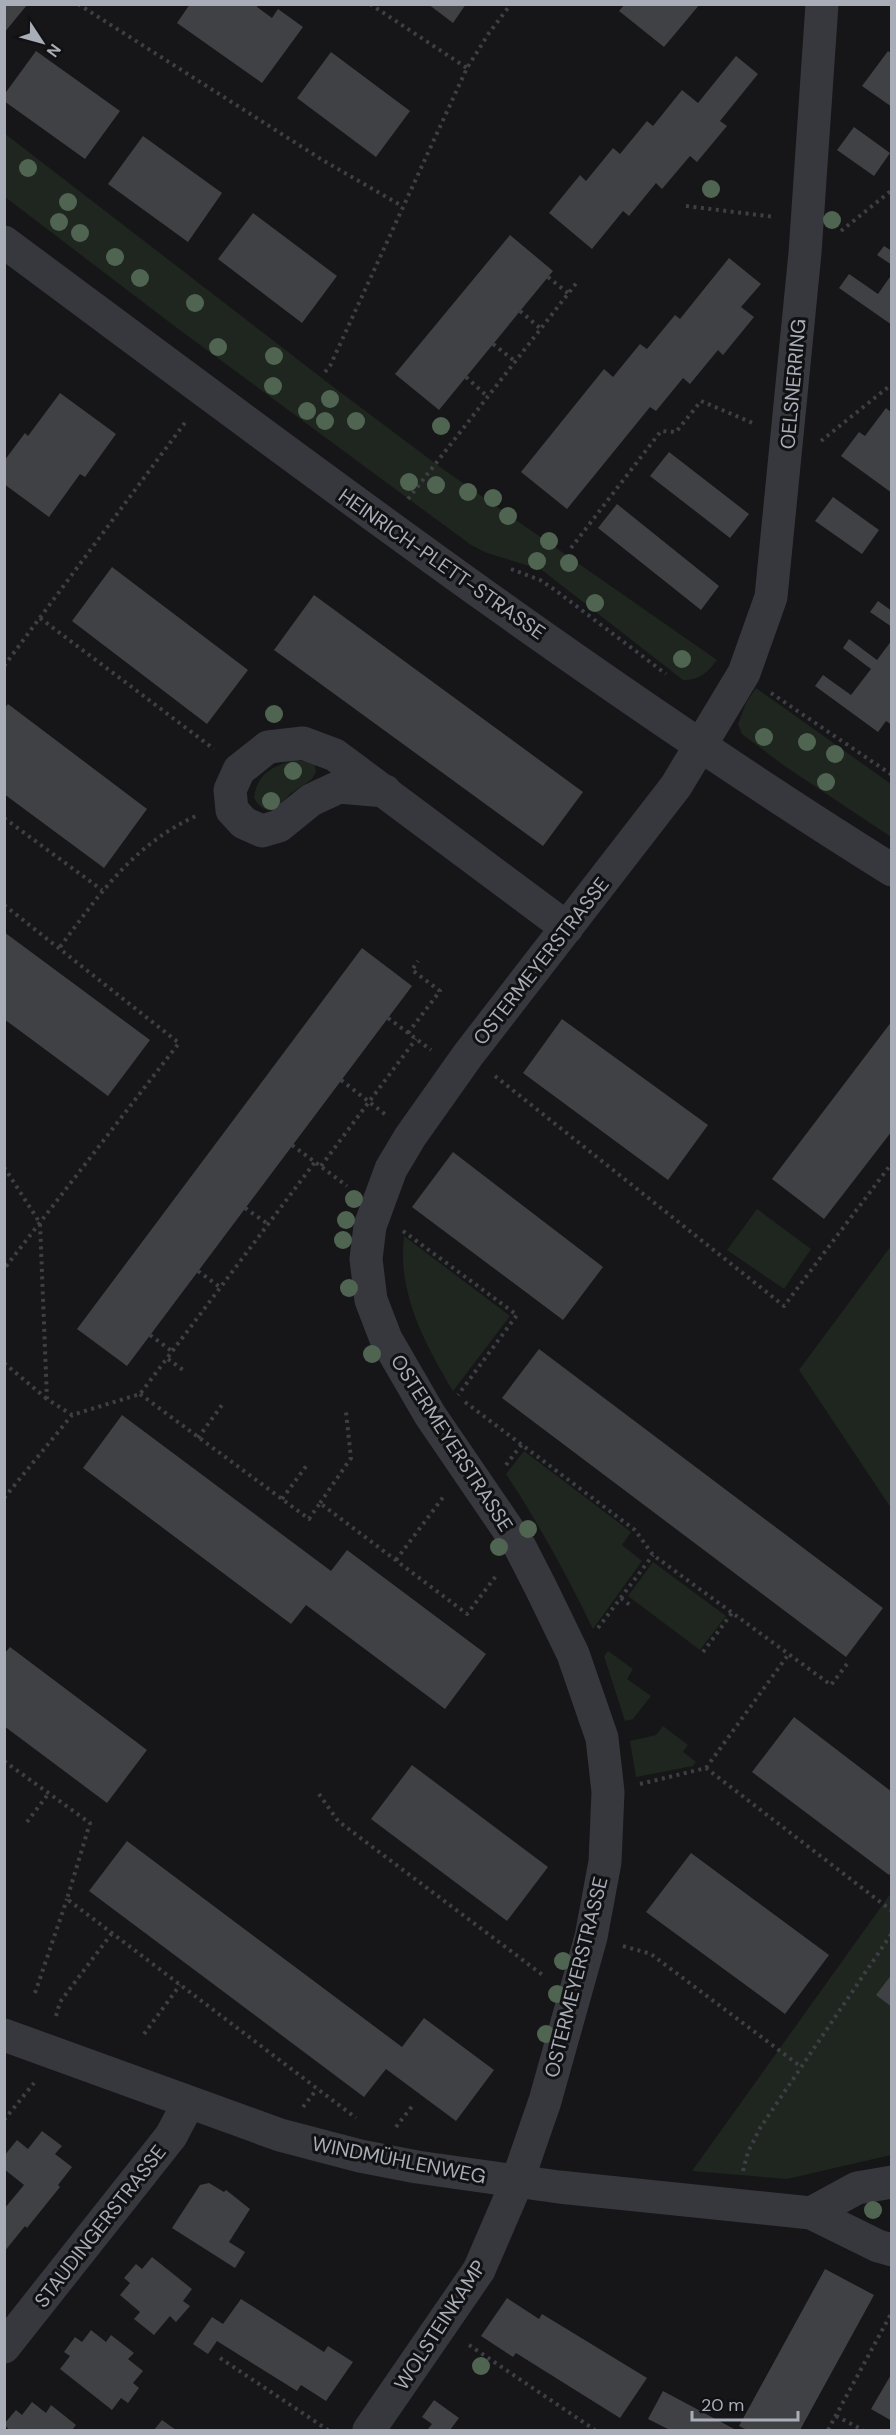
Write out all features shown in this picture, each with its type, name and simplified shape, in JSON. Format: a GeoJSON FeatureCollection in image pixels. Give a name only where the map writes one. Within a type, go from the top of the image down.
{"type":"FeatureCollection","features":[{"type":"Feature","properties":{"kind":"street","name":"OELSNERRING"},"geometry":{"type":"LineString","coordinates":[[699,746],[744,674],[771,597],[787,455],[805,253],[822,4]]}},
{"type":"Feature","properties":{"kind":"street","name":"HEINRICH-PLETT-STRASSE"},"geometry":{"type":"LineString","coordinates":[[4,242],[387,526],[699,746],[891,870]]}},
{"type":"Feature","properties":{"kind":"street","name":"OSTERMEYERSTRASSE"},"geometry":{"type":"LineString","coordinates":[[517,2182],[545,2101],[591,1937],[605,1862],[608,1792],[602,1738],[573,1654],[520,1547],[430,1415],[386,1339],[371,1300],[366,1259],[370,1226],[391,1169],[410,1137],[468,1055],[676,786],[699,746]]}},
{"type":"Feature","properties":{"kind":"street"},"geometry":{"type":"LineString","coordinates":[[385,791],[567,928]]}},
{"type":"Feature","properties":{"kind":"street","name":"WINDMÜHLENWEG"},"geometry":{"type":"LineString","coordinates":[[4,2035],[280,2135],[360,2156],[517,2182],[811,2213],[878,2246],[891,2250]]}},
{"type":"Feature","properties":{"kind":"street","name":"STAUDINGERSTRASSE"},"geometry":{"type":"LineString","coordinates":[[4,2347],[171,2136],[189,2102]]}},
{"type":"Feature","properties":{"kind":"street","name":"WOLSTEINKAMP"},"geometry":{"type":"LineString","coordinates":[[369,2430],[479,2270],[517,2182]]}},
{"type":"Feature","properties":{"kind":"street"},"geometry":{"type":"LineString","coordinates":[[811,2213],[857,2188],[891,2182]]}},
{"type":"Feature","properties":{"kind":"path"},"geometry":{"type":"LineString","coordinates":[[78,4],[314,155],[402,206]]}},
{"type":"Feature","properties":{"kind":"path"},"geometry":{"type":"LineString","coordinates":[[370,4],[467,68]]}},
{"type":"Feature","properties":{"kind":"path"},"geometry":{"type":"LineString","coordinates":[[325,372],[330,366],[467,68],[511,4]]}},
{"type":"Feature","properties":{"kind":"path"},"geometry":{"type":"LineString","coordinates":[[805,253],[840,232],[891,190]]}},
{"type":"Feature","properties":{"kind":"path"},"geometry":{"type":"LineString","coordinates":[[686,206],[807,221]]}},
{"type":"Feature","properties":{"kind":"path"},"geometry":{"type":"LineString","coordinates":[[548,277],[568,294]]}},
{"type":"Feature","properties":{"kind":"path"},"geometry":{"type":"LineString","coordinates":[[387,526],[578,281]]}},
{"type":"Feature","properties":{"kind":"path"},"geometry":{"type":"LineString","coordinates":[[520,311],[541,329]]}},
{"type":"Feature","properties":{"kind":"path"},"geometry":{"type":"LineString","coordinates":[[493,344],[516,362]]}},
{"type":"Feature","properties":{"kind":"path"},"geometry":{"type":"LineString","coordinates":[[466,377],[488,397]]}},
{"type":"Feature","properties":{"kind":"path"},"geometry":{"type":"LineString","coordinates":[[571,548],[661,431],[676,432],[701,401],[787,455],[891,384]]}},
{"type":"Feature","properties":{"kind":"path"},"geometry":{"type":"LineString","coordinates":[[4,666],[207,393]]}},
{"type":"Feature","properties":{"kind":"path"},"geometry":{"type":"LineString","coordinates":[[40,618],[220,754]]}},
{"type":"Feature","properties":{"kind":"path"},"geometry":{"type":"LineString","coordinates":[[767,690],[891,775]]}},
{"type":"Feature","properties":{"kind":"path"},"geometry":{"type":"LineString","coordinates":[[60,947],[102,890],[132,857],[183,822],[201,814]]}},
{"type":"Feature","properties":{"kind":"path"},"geometry":{"type":"LineString","coordinates":[[4,818],[102,890]]}},
{"type":"Feature","properties":{"kind":"path"},"geometry":{"type":"LineString","coordinates":[[4,905],[179,1043],[4,1269]]}},
{"type":"Feature","properties":{"kind":"path"},"geometry":{"type":"LineString","coordinates":[[408,1034],[440,991],[412,970],[418,961]]}},
{"type":"Feature","properties":{"kind":"path"},"geometry":{"type":"LineString","coordinates":[[388,1018],[436,1054]]}},
{"type":"Feature","properties":{"kind":"path"},"geometry":{"type":"LineString","coordinates":[[321,1166],[416,1039]]}},
{"type":"Feature","properties":{"kind":"path"},"geometry":{"type":"LineString","coordinates":[[468,1055],[784,1306],[891,1163]]}},
{"type":"Feature","properties":{"kind":"path"},"geometry":{"type":"LineString","coordinates":[[341,1080],[388,1117]]}},
{"type":"Feature","properties":{"kind":"path"},"geometry":{"type":"LineString","coordinates":[[292,1145],[349,1187]]}},
{"type":"Feature","properties":{"kind":"path"},"geometry":{"type":"LineString","coordinates":[[4,1498],[72,1415],[140,1394],[315,1162]]}},
{"type":"Feature","properties":{"kind":"path"},"geometry":{"type":"LineString","coordinates":[[4,1167],[40,1223],[47,1399]]}},
{"type":"Feature","properties":{"kind":"path"},"geometry":{"type":"LineString","coordinates":[[245,1208],[268,1224]]}},
{"type":"Feature","properties":{"kind":"path"},"geometry":{"type":"LineString","coordinates":[[370,1226],[401,1230],[517,1315],[457,1396],[635,1530],[653,1555],[831,1685],[847,1664]]}},
{"type":"Feature","properties":{"kind":"path"},"geometry":{"type":"LineString","coordinates":[[198,1271],[221,1288]]}},
{"type":"Feature","properties":{"kind":"path"},"geometry":{"type":"LineString","coordinates":[[150,1335],[173,1352]]}},
{"type":"Feature","properties":{"kind":"path"},"geometry":{"type":"LineString","coordinates":[[168,1359],[186,1372]]}},
{"type":"Feature","properties":{"kind":"path"},"geometry":{"type":"LineString","coordinates":[[4,1363],[47,1399],[72,1415]]}},
{"type":"Feature","properties":{"kind":"path"},"geometry":{"type":"LineString","coordinates":[[140,1394],[309,1519],[351,1458],[346,1412]]}},
{"type":"Feature","properties":{"kind":"path"},"geometry":{"type":"LineString","coordinates":[[198,1438],[222,1404]]}},
{"type":"Feature","properties":{"kind":"path"},"geometry":{"type":"LineString","coordinates":[[282,1499],[307,1465]]}},
{"type":"Feature","properties":{"kind":"path"},"geometry":{"type":"LineString","coordinates":[[396,1560],[448,1491]]}},
{"type":"Feature","properties":{"kind":"path"},"geometry":{"type":"LineString","coordinates":[[320,1503],[467,1614],[500,1571]]}},
{"type":"Feature","properties":{"kind":"path"},"geometry":{"type":"LineString","coordinates":[[573,1654],[595,1632],[653,1555]]}},
{"type":"Feature","properties":{"kind":"path"},"geometry":{"type":"LineString","coordinates":[[621,1598],[631,1606]]}},
{"type":"Feature","properties":{"kind":"path"},"geometry":{"type":"LineString","coordinates":[[703,1652],[732,1614]]}},
{"type":"Feature","properties":{"kind":"path"},"geometry":{"type":"LineString","coordinates":[[608,1792],[706,1768],[788,1655]]}},
{"type":"Feature","properties":{"kind":"path"},"geometry":{"type":"LineString","coordinates":[[4,1761],[90,1823],[35,1993]]}},
{"type":"Feature","properties":{"kind":"path"},"geometry":{"type":"LineString","coordinates":[[706,1768],[891,1911]]}},
{"type":"Feature","properties":{"kind":"path"},"geometry":{"type":"LineString","coordinates":[[27,1822],[49,1793]]}},
{"type":"Feature","properties":{"kind":"path"},"geometry":{"type":"LineString","coordinates":[[319,1794],[338,1821],[550,1980]]}},
{"type":"Feature","properties":{"kind":"path"},"geometry":{"type":"LineString","coordinates":[[67,1899],[360,2120]]}},
{"type":"Feature","properties":{"kind":"path"},"geometry":{"type":"LineString","coordinates":[[4,2120],[34,2083],[60,2002],[112,1933]]}},
{"type":"Feature","properties":{"kind":"path"},"geometry":{"type":"LineString","coordinates":[[742,2173],[748,2152],[760,2128],[891,1933]]}},
{"type":"Feature","properties":{"kind":"path"},"geometry":{"type":"LineString","coordinates":[[591,1937],[651,1954],[800,2066]]}},
{"type":"Feature","properties":{"kind":"path"},"geometry":{"type":"LineString","coordinates":[[144,2034],[180,1985]]}},
{"type":"Feature","properties":{"kind":"path"},"geometry":{"type":"LineString","coordinates":[[296,2116],[317,2089]]}},
{"type":"Feature","properties":{"kind":"path"},"geometry":{"type":"LineString","coordinates":[[392,2131],[413,2105]]}},
{"type":"Feature","properties":{"kind":"path"},"geometry":{"type":"LineString","coordinates":[[828,2430],[891,2312]]}},
{"type":"Feature","properties":{"kind":"path"},"geometry":{"type":"LineString","coordinates":[[470,2346],[595,2430]]}},
{"type":"Feature","properties":{"kind":"path"},"geometry":{"type":"LineString","coordinates":[[220,2358],[328,2430]]}},
{"type":"Feature","properties":{"kind":"path"},"geometry":{"type":"LineString","coordinates":[[836,2416],[863,2430]]}},
{"type":"Feature","properties":{"kind":"shaded area"},"geometry":{"type":"Polygon","coordinates":[[[4,133],[440,467],[717,660],[703,675],[683,680],[542,570],[487,553],[471,545],[173,325],[5,197],[4,133]]]}},
{"type":"Feature","properties":{"kind":"shaded area"},"geometry":{"type":"Polygon","coordinates":[[[756,688],[891,784],[891,837],[786,767],[742,734],[738,724],[746,703],[756,688]]]}},
{"type":"Feature","properties":{"kind":"shaded area"},"geometry":{"type":"Polygon","coordinates":[[[296,760],[308,761],[315,765],[316,772],[312,779],[290,794],[276,810],[263,808],[254,798],[263,776],[274,768],[296,760]]]}},
{"type":"Feature","properties":{"kind":"shaded area"},"geometry":{"type":"Polygon","coordinates":[[[757,1209],[811,1249],[784,1289],[727,1250],[757,1209]]]}},
{"type":"Feature","properties":{"kind":"shaded area"},"geometry":{"type":"Polygon","coordinates":[[[404,1236],[510,1316],[453,1391],[415,1317],[405,1278],[404,1236]]]}},
{"type":"Feature","properties":{"kind":"shaded area"},"geometry":{"type":"Polygon","coordinates":[[[892,1246],[891,1508],[799,1370],[892,1246]]]}},
{"type":"Feature","properties":{"kind":"shaded area"},"geometry":{"type":"Polygon","coordinates":[[[524,1451],[631,1532],[622,1545],[642,1561],[593,1629],[552,1550],[506,1474],[524,1451]]]}},
{"type":"Feature","properties":{"kind":"shaded area"},"geometry":{"type":"Polygon","coordinates":[[[653,1562],[726,1616],[700,1650],[628,1596],[653,1562]]]}},
{"type":"Feature","properties":{"kind":"shaded area"},"geometry":{"type":"Polygon","coordinates":[[[608,1651],[633,1669],[627,1679],[651,1696],[633,1719],[625,1721],[604,1656],[608,1651]]]}},
{"type":"Feature","properties":{"kind":"shaded area"},"geometry":{"type":"Polygon","coordinates":[[[663,1726],[688,1745],[683,1752],[696,1762],[693,1766],[636,1777],[630,1741],[656,1735],[663,1726]]]}},
{"type":"Feature","properties":{"kind":"shaded area"},"geometry":{"type":"Polygon","coordinates":[[[891,1893],[891,2155],[787,2179],[692,2171],[891,1893]]]}},
{"type":"Feature","properties":{"kind":"building"},"geometry":{"type":"Polygon","coordinates":[[[190,4],[258,4],[257,7],[272,18],[278,9],[303,27],[262,83],[177,23],[190,4]]]}},
{"type":"Feature","properties":{"kind":"building"},"geometry":{"type":"Polygon","coordinates":[[[428,4],[466,4],[453,23],[428,4]]]}},
{"type":"Feature","properties":{"kind":"building"},"geometry":{"type":"Polygon","coordinates":[[[625,4],[700,4],[664,47],[619,11],[625,4]]]}},
{"type":"Feature","properties":{"kind":"building"},"geometry":{"type":"Polygon","coordinates":[[[4,5],[27,5],[4,33],[4,5]]]}},
{"type":"Feature","properties":{"kind":"building"},"geometry":{"type":"Polygon","coordinates":[[[36,51],[120,111],[85,159],[4,101],[4,95],[36,51]]]}},
{"type":"Feature","properties":{"kind":"building"},"geometry":{"type":"Polygon","coordinates":[[[888,51],[892,54],[892,107],[862,86],[888,51]]]}},
{"type":"Feature","properties":{"kind":"building"},"geometry":{"type":"Polygon","coordinates":[[[331,52],[410,111],[376,157],[297,98],[331,52]]]}},
{"type":"Feature","properties":{"kind":"building"},"geometry":{"type":"Polygon","coordinates":[[[736,56],[758,74],[720,121],[727,126],[697,162],[690,156],[662,189],[656,183],[629,216],[623,211],[592,249],[549,213],[580,175],[586,181],[613,148],[620,154],[647,121],[653,126],[682,90],[698,103],[736,56]]]}},
{"type":"Feature","properties":{"kind":"building"},"geometry":{"type":"Polygon","coordinates":[[[854,127],[890,153],[874,176],[837,150],[854,127]]]}},
{"type":"Feature","properties":{"kind":"building"},"geometry":{"type":"Polygon","coordinates":[[[143,136],[222,193],[188,242],[108,184],[143,136]]]}},
{"type":"Feature","properties":{"kind":"building"},"geometry":{"type":"Polygon","coordinates":[[[253,213],[337,276],[302,323],[218,259],[253,213]]]}},
{"type":"Feature","properties":{"kind":"building"},"geometry":{"type":"Polygon","coordinates":[[[510,235],[553,271],[439,410],[395,374],[510,235]]]}},
{"type":"Feature","properties":{"kind":"building"},"geometry":{"type":"Polygon","coordinates":[[[884,246],[892,251],[892,265],[877,255],[884,246]]]}},
{"type":"Feature","properties":{"kind":"building"},"geometry":{"type":"Polygon","coordinates":[[[729,258],[761,284],[741,307],[754,317],[723,355],[718,350],[690,384],[683,378],[656,411],[650,407],[567,509],[521,472],[604,369],[613,377],[640,344],[647,349],[675,315],[680,319],[729,258]]]}},
{"type":"Feature","properties":{"kind":"building"},"geometry":{"type":"Polygon","coordinates":[[[849,274],[878,294],[892,274],[892,325],[839,288],[849,274]]]}},
{"type":"Feature","properties":{"kind":"building"},"geometry":{"type":"Polygon","coordinates":[[[60,393],[116,434],[85,477],[80,474],[49,517],[4,484],[4,461],[25,433],[28,436],[60,393]]]}},
{"type":"Feature","properties":{"kind":"building"},"geometry":{"type":"Polygon","coordinates":[[[886,408],[892,413],[892,493],[841,456],[859,432],[865,436],[886,408]]]}},
{"type":"Feature","properties":{"kind":"building"},"geometry":{"type":"Polygon","coordinates":[[[669,452],[749,514],[730,538],[650,476],[669,452]]]}},
{"type":"Feature","properties":{"kind":"building"},"geometry":{"type":"Polygon","coordinates":[[[833,497],[879,530],[862,554],[815,521],[833,497]]]}},
{"type":"Feature","properties":{"kind":"building"},"geometry":{"type":"Polygon","coordinates":[[[617,504],[719,586],[701,610],[598,528],[617,504]]]}},
{"type":"Feature","properties":{"kind":"building"},"geometry":{"type":"Polygon","coordinates":[[[112,567],[248,670],[207,724],[72,621],[112,567]]]}},
{"type":"Feature","properties":{"kind":"building"},"geometry":{"type":"Polygon","coordinates":[[[314,595],[583,792],[543,846],[274,650],[314,595]]]}},
{"type":"Feature","properties":{"kind":"building"},"geometry":{"type":"Polygon","coordinates":[[[878,601],[892,611],[892,627],[870,612],[878,601]]]}},
{"type":"Feature","properties":{"kind":"building"},"geometry":{"type":"Polygon","coordinates":[[[849,639],[877,660],[892,640],[892,725],[886,721],[878,732],[815,686],[823,675],[851,695],[871,669],[843,648],[849,639]]]}},
{"type":"Feature","properties":{"kind":"building"},"geometry":{"type":"Polygon","coordinates":[[[8,704],[147,809],[104,868],[4,794],[4,709],[8,704]]]}},
{"type":"Feature","properties":{"kind":"building"},"geometry":{"type":"Polygon","coordinates":[[[4,932],[150,1040],[108,1096],[4,1019],[4,932]]]}},
{"type":"Feature","properties":{"kind":"building"},"geometry":{"type":"Polygon","coordinates":[[[362,948],[412,986],[127,1366],[77,1329],[362,948]]]}},
{"type":"Feature","properties":{"kind":"building"},"geometry":{"type":"Polygon","coordinates":[[[562,1019],[708,1125],[668,1180],[523,1073],[562,1019]]]}},
{"type":"Feature","properties":{"kind":"building"},"geometry":{"type":"Polygon","coordinates":[[[892,1021],[892,1131],[824,1219],[772,1179],[892,1021]]]}},
{"type":"Feature","properties":{"kind":"building"},"geometry":{"type":"Polygon","coordinates":[[[453,1152],[603,1267],[563,1320],[412,1207],[453,1152]]]}},
{"type":"Feature","properties":{"kind":"building"},"geometry":{"type":"Polygon","coordinates":[[[539,1349],[883,1608],[846,1657],[502,1398],[539,1349]]]}},
{"type":"Feature","properties":{"kind":"building"},"geometry":{"type":"Polygon","coordinates":[[[122,1415],[331,1571],[347,1550],[486,1654],[445,1709],[306,1605],[291,1624],[83,1468],[122,1415]]]}},
{"type":"Feature","properties":{"kind":"building"},"geometry":{"type":"Polygon","coordinates":[[[10,1647],[147,1750],[107,1803],[4,1726],[4,1654],[10,1647]]]}},
{"type":"Feature","properties":{"kind":"building"},"geometry":{"type":"Polygon","coordinates":[[[794,1717],[892,1792],[892,1871],[889,1875],[752,1772],[794,1717]]]}},
{"type":"Feature","properties":{"kind":"building"},"geometry":{"type":"Polygon","coordinates":[[[412,1765],[548,1867],[507,1921],[371,1819],[412,1765]]]}},
{"type":"Feature","properties":{"kind":"building"},"geometry":{"type":"Polygon","coordinates":[[[127,1841],[402,2047],[424,2018],[494,2070],[456,2121],[386,2069],[364,2097],[89,1891],[127,1841]]]}},
{"type":"Feature","properties":{"kind":"building"},"geometry":{"type":"Polygon","coordinates":[[[691,1853],[829,1955],[785,2014],[646,1912],[691,1853]]]}},
{"type":"Feature","properties":{"kind":"building"},"geometry":{"type":"Polygon","coordinates":[[[892,1974],[892,2007],[876,1995],[892,1974]]]}},
{"type":"Feature","properties":{"kind":"building"},"geometry":{"type":"Polygon","coordinates":[[[42,2131],[62,2146],[55,2154],[72,2167],[58,2185],[60,2187],[4,2252],[4,2209],[24,2185],[4,2169],[4,2156],[17,2140],[28,2149],[42,2131]]]}},
{"type":"Feature","properties":{"kind":"building"},"geometry":{"type":"Polygon","coordinates":[[[209,2183],[224,2192],[226,2190],[250,2209],[229,2242],[245,2252],[235,2268],[172,2228],[200,2185],[209,2183]]]}},
{"type":"Feature","properties":{"kind":"building"},"geometry":{"type":"Polygon","coordinates":[[[152,2257],[192,2289],[183,2301],[190,2306],[176,2322],[170,2316],[154,2335],[134,2319],[140,2312],[120,2295],[130,2283],[124,2278],[136,2264],[142,2269],[152,2257]]]}},
{"type":"Feature","properties":{"kind":"building"},"geometry":{"type":"Polygon","coordinates":[[[825,2269],[874,2295],[800,2430],[747,2430],[739,2426],[825,2269]]]}},
{"type":"Feature","properties":{"kind":"building"},"geometry":{"type":"Polygon","coordinates":[[[507,2298],[539,2319],[542,2314],[647,2378],[620,2418],[516,2353],[513,2357],[481,2336],[507,2298]]]}},
{"type":"Feature","properties":{"kind":"building"},"geometry":{"type":"Polygon","coordinates":[[[241,2299],[324,2352],[328,2346],[353,2362],[326,2401],[301,2385],[297,2391],[217,2341],[208,2354],[193,2344],[212,2317],[223,2324],[241,2299]]]}},
{"type":"Feature","properties":{"kind":"building"},"geometry":{"type":"Polygon","coordinates":[[[91,2330],[106,2342],[111,2335],[134,2353],[128,2359],[143,2371],[133,2383],[139,2388],[128,2403],[121,2398],[112,2410],[60,2369],[70,2356],[64,2352],[75,2337],[82,2342],[91,2330]]]}},
{"type":"Feature","properties":{"kind":"building"},"geometry":{"type":"Polygon","coordinates":[[[892,2373],[892,2421],[871,2409],[892,2373]]]}},
{"type":"Feature","properties":{"kind":"building"},"geometry":{"type":"Polygon","coordinates":[[[663,2391],[736,2430],[670,2430],[648,2419],[663,2391]]]}},
{"type":"Feature","properties":{"kind":"building"},"geometry":{"type":"Polygon","coordinates":[[[434,2400],[459,2418],[450,2430],[427,2430],[432,2424],[422,2417],[434,2400]]]}},
{"type":"Feature","properties":{"kind":"building"},"geometry":{"type":"Polygon","coordinates":[[[32,2402],[46,2413],[51,2405],[76,2425],[72,2430],[9,2430],[4,2424],[16,2410],[22,2415],[32,2402]]]}},
{"type":"Feature","properties":{"kind":"building"},"geometry":{"type":"Polygon","coordinates":[[[162,2420],[176,2430],[154,2430],[162,2420]]]}}]}
